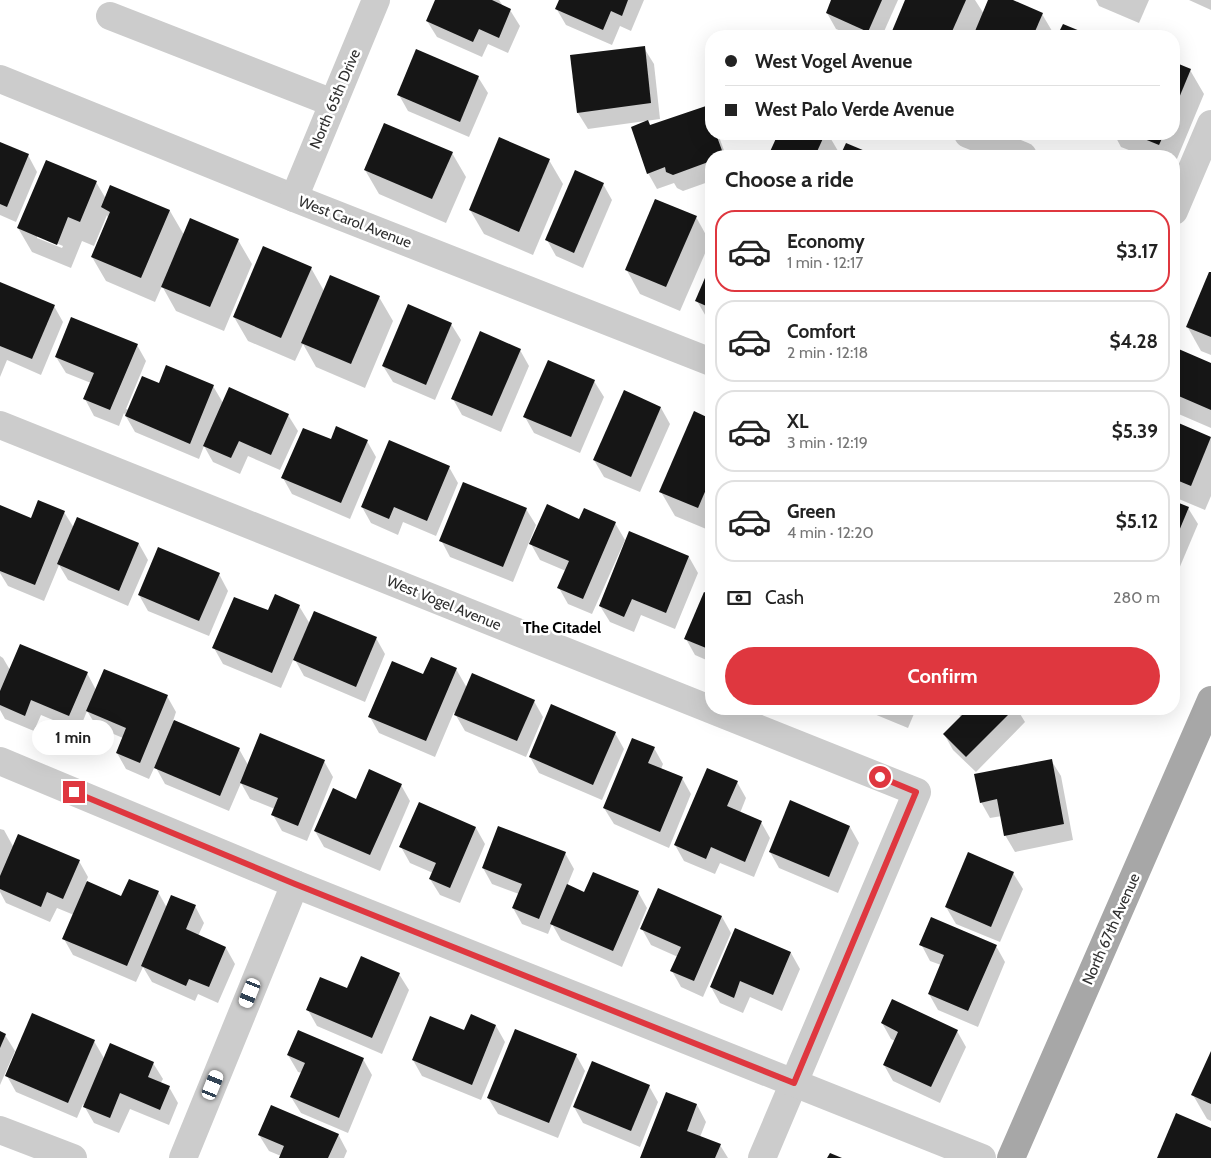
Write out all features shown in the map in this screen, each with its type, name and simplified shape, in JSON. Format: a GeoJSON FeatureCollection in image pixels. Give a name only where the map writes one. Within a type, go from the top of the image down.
{"type":"FeatureCollection","features":[{"type":"Feature","properties":{"kind":"main road","name":"North 67th Avenue"},"geometry":{"type":"LineString","coordinates":[[1012,1158],[1211,700]]}},
{"type":"Feature","properties":{"kind":"street","name":"North 65th Drive"},"geometry":{"type":"LineString","coordinates":[[294,198],[376,0]]}},
{"type":"Feature","properties":{"kind":"street"},"geometry":{"type":"LineString","coordinates":[[110,16],[333,103]]}},
{"type":"Feature","properties":{"kind":"street","name":"West Carol Avenue"},"geometry":{"type":"LineString","coordinates":[[0,79],[294,198],[705,360]]}},
{"type":"Feature","properties":{"kind":"street"},"geometry":{"type":"LineString","coordinates":[[1180,197],[1211,124]]}},
{"type":"Feature","properties":{"kind":"street"},"geometry":{"type":"LineString","coordinates":[[983,140],[1008,150]]}},
{"type":"Feature","properties":{"kind":"street","name":"West Vogel Avenue"},"geometry":{"type":"LineString","coordinates":[[0,425],[705,707]]}},
{"type":"Feature","properties":{"kind":"street","name":"West Vogel Avenue"},"geometry":{"type":"LineString","coordinates":[[724,715],[916,792],[794,1083]]}},
{"type":"Feature","properties":{"kind":"street"},"geometry":{"type":"LineString","coordinates":[[0,761],[295,884],[982,1158]]}},
{"type":"Feature","properties":{"kind":"street"},"geometry":{"type":"LineString","coordinates":[[183,1158],[295,884]]}},
{"type":"Feature","properties":{"kind":"street"},"geometry":{"type":"LineString","coordinates":[[762,1158],[794,1083]]}},
{"type":"Feature","properties":{"kind":"street"},"geometry":{"type":"LineString","coordinates":[[0,1130],[73,1158]]}},
{"type":"Feature","properties":{"kind":"building"},"geometry":{"type":"Polygon","coordinates":[[[435,0],[492,0],[511,9],[499,38],[479,29],[473,42],[426,21],[435,0]]]}},
{"type":"Feature","properties":{"kind":"building"},"geometry":{"type":"Polygon","coordinates":[[[559,0],[628,0],[622,16],[611,11],[603,30],[555,9],[559,0]]]}},
{"type":"Feature","properties":{"kind":"building"},"geometry":{"type":"Polygon","coordinates":[[[831,0],[882,0],[869,30],[864,30],[826,13],[831,0]]]}},
{"type":"Feature","properties":{"kind":"building"},"geometry":{"type":"Polygon","coordinates":[[[905,0],[966,0],[953,30],[892,30],[905,0]]]}},
{"type":"Feature","properties":{"kind":"building"},"geometry":{"type":"Polygon","coordinates":[[[988,0],[1013,0],[1043,13],[1036,30],[976,30],[988,0]]]}},
{"type":"Feature","properties":{"kind":"building"},"geometry":{"type":"Polygon","coordinates":[[[1063,24],[1078,30],[1060,30],[1063,24]]]}},
{"type":"Feature","properties":{"kind":"building"},"geometry":{"type":"Polygon","coordinates":[[[645,46],[651,103],[577,113],[570,55],[645,46]]]}},
{"type":"Feature","properties":{"kind":"building"},"geometry":{"type":"Polygon","coordinates":[[[416,49],[479,76],[460,122],[397,95],[416,49]]]}},
{"type":"Feature","properties":{"kind":"building"},"geometry":{"type":"Polygon","coordinates":[[[1180,64],[1191,69],[1180,96],[1180,64]]]}},
{"type":"Feature","properties":{"kind":"building"},"geometry":{"type":"Polygon","coordinates":[[[705,106],[705,140],[718,140],[722,150],[705,150],[705,163],[673,175],[666,172],[665,167],[647,174],[631,127],[648,120],[650,125],[705,106]]]}},
{"type":"Feature","properties":{"kind":"building"},"geometry":{"type":"Polygon","coordinates":[[[384,123],[453,152],[432,199],[364,170],[384,123]]]}},
{"type":"Feature","properties":{"kind":"building"},"geometry":{"type":"Polygon","coordinates":[[[499,137],[550,159],[519,232],[469,210],[499,137]]]}},
{"type":"Feature","properties":{"kind":"building"},"geometry":{"type":"Polygon","coordinates":[[[775,140],[822,140],[818,150],[771,150],[775,140]]]}},
{"type":"Feature","properties":{"kind":"building"},"geometry":{"type":"Polygon","coordinates":[[[1147,140],[1161,140],[1159,145],[1147,140]]]}},
{"type":"Feature","properties":{"kind":"building"},"geometry":{"type":"Polygon","coordinates":[[[0,142],[29,154],[7,207],[0,204],[0,142]]]}},
{"type":"Feature","properties":{"kind":"building"},"geometry":{"type":"Polygon","coordinates":[[[846,143],[863,150],[843,150],[846,143]]]}},
{"type":"Feature","properties":{"kind":"building"},"geometry":{"type":"Polygon","coordinates":[[[46,160],[97,181],[80,222],[68,217],[57,245],[17,228],[46,160]]]}},
{"type":"Feature","properties":{"kind":"building"},"geometry":{"type":"Polygon","coordinates":[[[575,170],[604,183],[574,253],[545,240],[575,170]]]}},
{"type":"Feature","properties":{"kind":"building"},"geometry":{"type":"Polygon","coordinates":[[[110,185],[170,210],[141,278],[91,257],[110,212],[101,207],[110,185]]]}},
{"type":"Feature","properties":{"kind":"building"},"geometry":{"type":"Polygon","coordinates":[[[655,199],[697,216],[666,287],[625,270],[655,199]]]}},
{"type":"Feature","properties":{"kind":"building"},"geometry":{"type":"Polygon","coordinates":[[[190,218],[239,239],[210,307],[161,287],[190,218]]]}},
{"type":"Feature","properties":{"kind":"building"},"geometry":{"type":"Polygon","coordinates":[[[263,246],[312,267],[281,338],[233,317],[263,246]]]}},
{"type":"Feature","properties":{"kind":"building"},"geometry":{"type":"Polygon","coordinates":[[[1209,272],[1211,272],[1211,337],[1186,327],[1209,272]]]}},
{"type":"Feature","properties":{"kind":"building"},"geometry":{"type":"Polygon","coordinates":[[[330,275],[380,296],[351,364],[301,343],[330,275]]]}},
{"type":"Feature","properties":{"kind":"building"},"geometry":{"type":"Polygon","coordinates":[[[705,278],[705,305],[695,301],[705,278]]]}},
{"type":"Feature","properties":{"kind":"building"},"geometry":{"type":"Polygon","coordinates":[[[0,282],[55,305],[32,359],[0,346],[0,282]]]}},
{"type":"Feature","properties":{"kind":"building"},"geometry":{"type":"Polygon","coordinates":[[[408,304],[452,323],[426,385],[382,366],[408,304]]]}},
{"type":"Feature","properties":{"kind":"building"},"geometry":{"type":"Polygon","coordinates":[[[71,317],[138,344],[110,410],[83,399],[94,373],[55,357],[71,317]]]}},
{"type":"Feature","properties":{"kind":"building"},"geometry":{"type":"Polygon","coordinates":[[[480,331],[521,349],[492,416],[451,399],[480,331]]]}},
{"type":"Feature","properties":{"kind":"building"},"geometry":{"type":"Polygon","coordinates":[[[1180,350],[1211,363],[1211,410],[1180,397],[1180,350]]]}},
{"type":"Feature","properties":{"kind":"building"},"geometry":{"type":"Polygon","coordinates":[[[548,360],[595,380],[571,437],[523,417],[548,360]]]}},
{"type":"Feature","properties":{"kind":"building"},"geometry":{"type":"Polygon","coordinates":[[[166,365],[214,385],[190,444],[125,416],[142,376],[159,383],[166,365]]]}},
{"type":"Feature","properties":{"kind":"building"},"geometry":{"type":"Polygon","coordinates":[[[229,387],[289,414],[271,455],[239,441],[231,458],[203,446],[229,387]]]}},
{"type":"Feature","properties":{"kind":"building"},"geometry":{"type":"Polygon","coordinates":[[[624,390],[661,407],[631,477],[593,460],[624,390]]]}},
{"type":"Feature","properties":{"kind":"building"},"geometry":{"type":"Polygon","coordinates":[[[694,411],[705,416],[705,492],[698,508],[659,492],[694,411]]]}},
{"type":"Feature","properties":{"kind":"building"},"geometry":{"type":"Polygon","coordinates":[[[1180,424],[1211,437],[1191,486],[1180,481],[1180,424]]]}},
{"type":"Feature","properties":{"kind":"building"},"geometry":{"type":"Polygon","coordinates":[[[336,426],[368,440],[341,503],[281,478],[303,428],[331,439],[336,426]]]}},
{"type":"Feature","properties":{"kind":"building"},"geometry":{"type":"Polygon","coordinates":[[[389,440],[450,466],[427,521],[394,507],[389,519],[361,507],[389,440]]]}},
{"type":"Feature","properties":{"kind":"building"},"geometry":{"type":"Polygon","coordinates":[[[463,482],[527,508],[503,567],[439,541],[463,482]]]}},
{"type":"Feature","properties":{"kind":"building"},"geometry":{"type":"Polygon","coordinates":[[[38,500],[65,511],[35,585],[0,571],[0,505],[31,518],[38,500]]]}},
{"type":"Feature","properties":{"kind":"building"},"geometry":{"type":"Polygon","coordinates":[[[1180,503],[1189,507],[1180,529],[1180,503]]]}},
{"type":"Feature","properties":{"kind":"building"},"geometry":{"type":"Polygon","coordinates":[[[547,504],[579,519],[584,508],[616,522],[583,599],[557,588],[569,561],[529,544],[547,504]]]}},
{"type":"Feature","properties":{"kind":"building"},"geometry":{"type":"Polygon","coordinates":[[[77,517],[139,543],[119,591],[57,564],[77,517]]]}},
{"type":"Feature","properties":{"kind":"building"},"geometry":{"type":"Polygon","coordinates":[[[629,531],[689,556],[666,613],[632,599],[624,617],[599,606],[629,531]]]}},
{"type":"Feature","properties":{"kind":"building"},"geometry":{"type":"Polygon","coordinates":[[[158,547],[220,573],[199,621],[138,595],[158,547]]]}},
{"type":"Feature","properties":{"kind":"building"},"geometry":{"type":"Polygon","coordinates":[[[704,592],[705,592],[705,648],[684,639],[704,592]]]}},
{"type":"Feature","properties":{"kind":"building"},"geometry":{"type":"Polygon","coordinates":[[[275,594],[300,605],[272,673],[212,648],[234,597],[268,610],[275,594]]]}},
{"type":"Feature","properties":{"kind":"building"},"geometry":{"type":"Polygon","coordinates":[[[314,611],[377,637],[356,687],[293,660],[314,611]]]}},
{"type":"Feature","properties":{"kind":"building"},"geometry":{"type":"Polygon","coordinates":[[[20,644],[88,672],[69,716],[31,700],[25,716],[0,705],[0,691],[20,644]]]}},
{"type":"Feature","properties":{"kind":"building"},"geometry":{"type":"Polygon","coordinates":[[[431,657],[457,668],[426,741],[368,717],[392,661],[423,674],[431,657]]]}},
{"type":"Feature","properties":{"kind":"building"},"geometry":{"type":"Polygon","coordinates":[[[104,669],[168,695],[140,763],[116,753],[126,728],[86,711],[104,669]]]}},
{"type":"Feature","properties":{"kind":"building"},"geometry":{"type":"Polygon","coordinates":[[[472,673],[535,700],[517,741],[454,715],[472,673]]]}},
{"type":"Feature","properties":{"kind":"building"},"geometry":{"type":"Polygon","coordinates":[[[551,704],[616,732],[593,785],[529,757],[551,704]]]}},
{"type":"Feature","properties":{"kind":"building"},"geometry":{"type":"Polygon","coordinates":[[[962,715],[1008,715],[966,757],[943,734],[962,715]]]}},
{"type":"Feature","properties":{"kind":"building"},"geometry":{"type":"Polygon","coordinates":[[[174,720],[240,748],[220,796],[154,768],[174,720]]]}},
{"type":"Feature","properties":{"kind":"building"},"geometry":{"type":"Polygon","coordinates":[[[260,733],[325,760],[298,826],[271,815],[278,798],[240,783],[260,733]]]}},
{"type":"Feature","properties":{"kind":"building"},"geometry":{"type":"Polygon","coordinates":[[[632,738],[655,747],[648,763],[683,777],[660,832],[603,808],[632,738]]]}},
{"type":"Feature","properties":{"kind":"building"},"geometry":{"type":"Polygon","coordinates":[[[1052,759],[1064,824],[1004,836],[997,799],[980,803],[974,774],[1052,759]]]}},
{"type":"Feature","properties":{"kind":"building"},"geometry":{"type":"Polygon","coordinates":[[[707,768],[738,781],[727,806],[762,821],[745,862],[711,847],[706,859],[674,845],[707,768]]]}},
{"type":"Feature","properties":{"kind":"building"},"geometry":{"type":"Polygon","coordinates":[[[369,769],[402,784],[370,855],[314,831],[333,788],[356,799],[369,769]]]}},
{"type":"Feature","properties":{"kind":"building"},"geometry":{"type":"Polygon","coordinates":[[[790,800],[850,826],[829,877],[769,852],[790,800]]]}},
{"type":"Feature","properties":{"kind":"building"},"geometry":{"type":"Polygon","coordinates":[[[419,802],[476,827],[450,888],[429,879],[436,863],[399,847],[419,802]]]}},
{"type":"Feature","properties":{"kind":"building"},"geometry":{"type":"Polygon","coordinates":[[[498,826],[566,852],[539,919],[512,908],[522,884],[482,868],[498,826]]]}},
{"type":"Feature","properties":{"kind":"building"},"geometry":{"type":"Polygon","coordinates":[[[18,834],[80,860],[63,899],[47,892],[41,907],[0,889],[0,876],[18,834]]]}},
{"type":"Feature","properties":{"kind":"building"},"geometry":{"type":"Polygon","coordinates":[[[968,852],[1014,872],[991,927],[945,907],[968,852]]]}},
{"type":"Feature","properties":{"kind":"building"},"geometry":{"type":"Polygon","coordinates":[[[593,872],[639,891],[613,951],[550,924],[567,884],[584,892],[593,872]]]}},
{"type":"Feature","properties":{"kind":"building"},"geometry":{"type":"Polygon","coordinates":[[[129,879],[159,891],[127,966],[62,939],[87,881],[121,896],[129,879]]]}},
{"type":"Feature","properties":{"kind":"building"},"geometry":{"type":"Polygon","coordinates":[[[658,888],[722,916],[694,981],[670,971],[681,947],[640,929],[658,888]]]}},
{"type":"Feature","properties":{"kind":"building"},"geometry":{"type":"Polygon","coordinates":[[[171,895],[196,905],[186,929],[226,947],[209,987],[189,979],[186,986],[141,966],[171,895]]]}},
{"type":"Feature","properties":{"kind":"building"},"geometry":{"type":"Polygon","coordinates":[[[931,917],[997,945],[968,1011],[928,994],[944,955],[919,945],[931,917]]]}},
{"type":"Feature","properties":{"kind":"building"},"geometry":{"type":"Polygon","coordinates":[[[735,928],[791,952],[773,995],[740,981],[734,998],[710,987],[735,928]]]}},
{"type":"Feature","properties":{"kind":"building"},"geometry":{"type":"Polygon","coordinates":[[[361,956],[400,973],[372,1038],[306,1010],[320,977],[347,988],[361,956]]]}},
{"type":"Feature","properties":{"kind":"building"},"geometry":{"type":"Polygon","coordinates":[[[892,999],[958,1030],[931,1087],[883,1065],[898,1032],[881,1023],[892,999]]]}},
{"type":"Feature","properties":{"kind":"building"},"geometry":{"type":"Polygon","coordinates":[[[32,1013],[95,1040],[68,1103],[5,1076],[32,1013]]]}},
{"type":"Feature","properties":{"kind":"building"},"geometry":{"type":"Polygon","coordinates":[[[471,1014],[496,1025],[472,1085],[412,1060],[430,1016],[464,1030],[471,1014]]]}},
{"type":"Feature","properties":{"kind":"building"},"geometry":{"type":"Polygon","coordinates":[[[515,1029],[577,1054],[549,1123],[487,1098],[515,1029]]]}},
{"type":"Feature","properties":{"kind":"building"},"geometry":{"type":"Polygon","coordinates":[[[298,1030],[364,1058],[339,1118],[290,1097],[305,1063],[287,1055],[298,1030]]]}},
{"type":"Feature","properties":{"kind":"building"},"geometry":{"type":"Polygon","coordinates":[[[0,1031],[6,1034],[0,1048],[0,1031]]]}},
{"type":"Feature","properties":{"kind":"building"},"geometry":{"type":"Polygon","coordinates":[[[110,1043],[154,1062],[148,1077],[170,1086],[160,1110],[120,1093],[110,1118],[83,1107],[110,1043]]]}},
{"type":"Feature","properties":{"kind":"building"},"geometry":{"type":"Polygon","coordinates":[[[1211,1051],[1211,1104],[1191,1095],[1211,1051]]]}},
{"type":"Feature","properties":{"kind":"building"},"geometry":{"type":"Polygon","coordinates":[[[592,1061],[650,1085],[631,1131],[573,1107],[592,1061]]]}},
{"type":"Feature","properties":{"kind":"building"},"geometry":{"type":"Polygon","coordinates":[[[666,1092],[697,1104],[687,1131],[721,1144],[715,1158],[640,1158],[666,1092]]]}},
{"type":"Feature","properties":{"kind":"building"},"geometry":{"type":"Polygon","coordinates":[[[271,1105],[339,1134],[328,1158],[279,1158],[284,1146],[258,1135],[271,1105]]]}},
{"type":"Feature","properties":{"kind":"building"},"geometry":{"type":"Polygon","coordinates":[[[1176,1113],[1211,1128],[1211,1158],[1157,1158],[1176,1113]]]}},
{"type":"Feature","properties":{"kind":"building"},"geometry":{"type":"Polygon","coordinates":[[[830,1153],[842,1158],[827,1158],[830,1153]]]}},
{"type":"Feature","properties":{"kind":"district","name":"The Citadel"},"geometry":{"type":"Point","coordinates":[562,627]}},
{"type":"Feature","properties":{"kind":"route"},"geometry":{"type":"LineString","coordinates":[[74,792],[295,884],[794,1083],[916,792],[880,777]]}}]}
